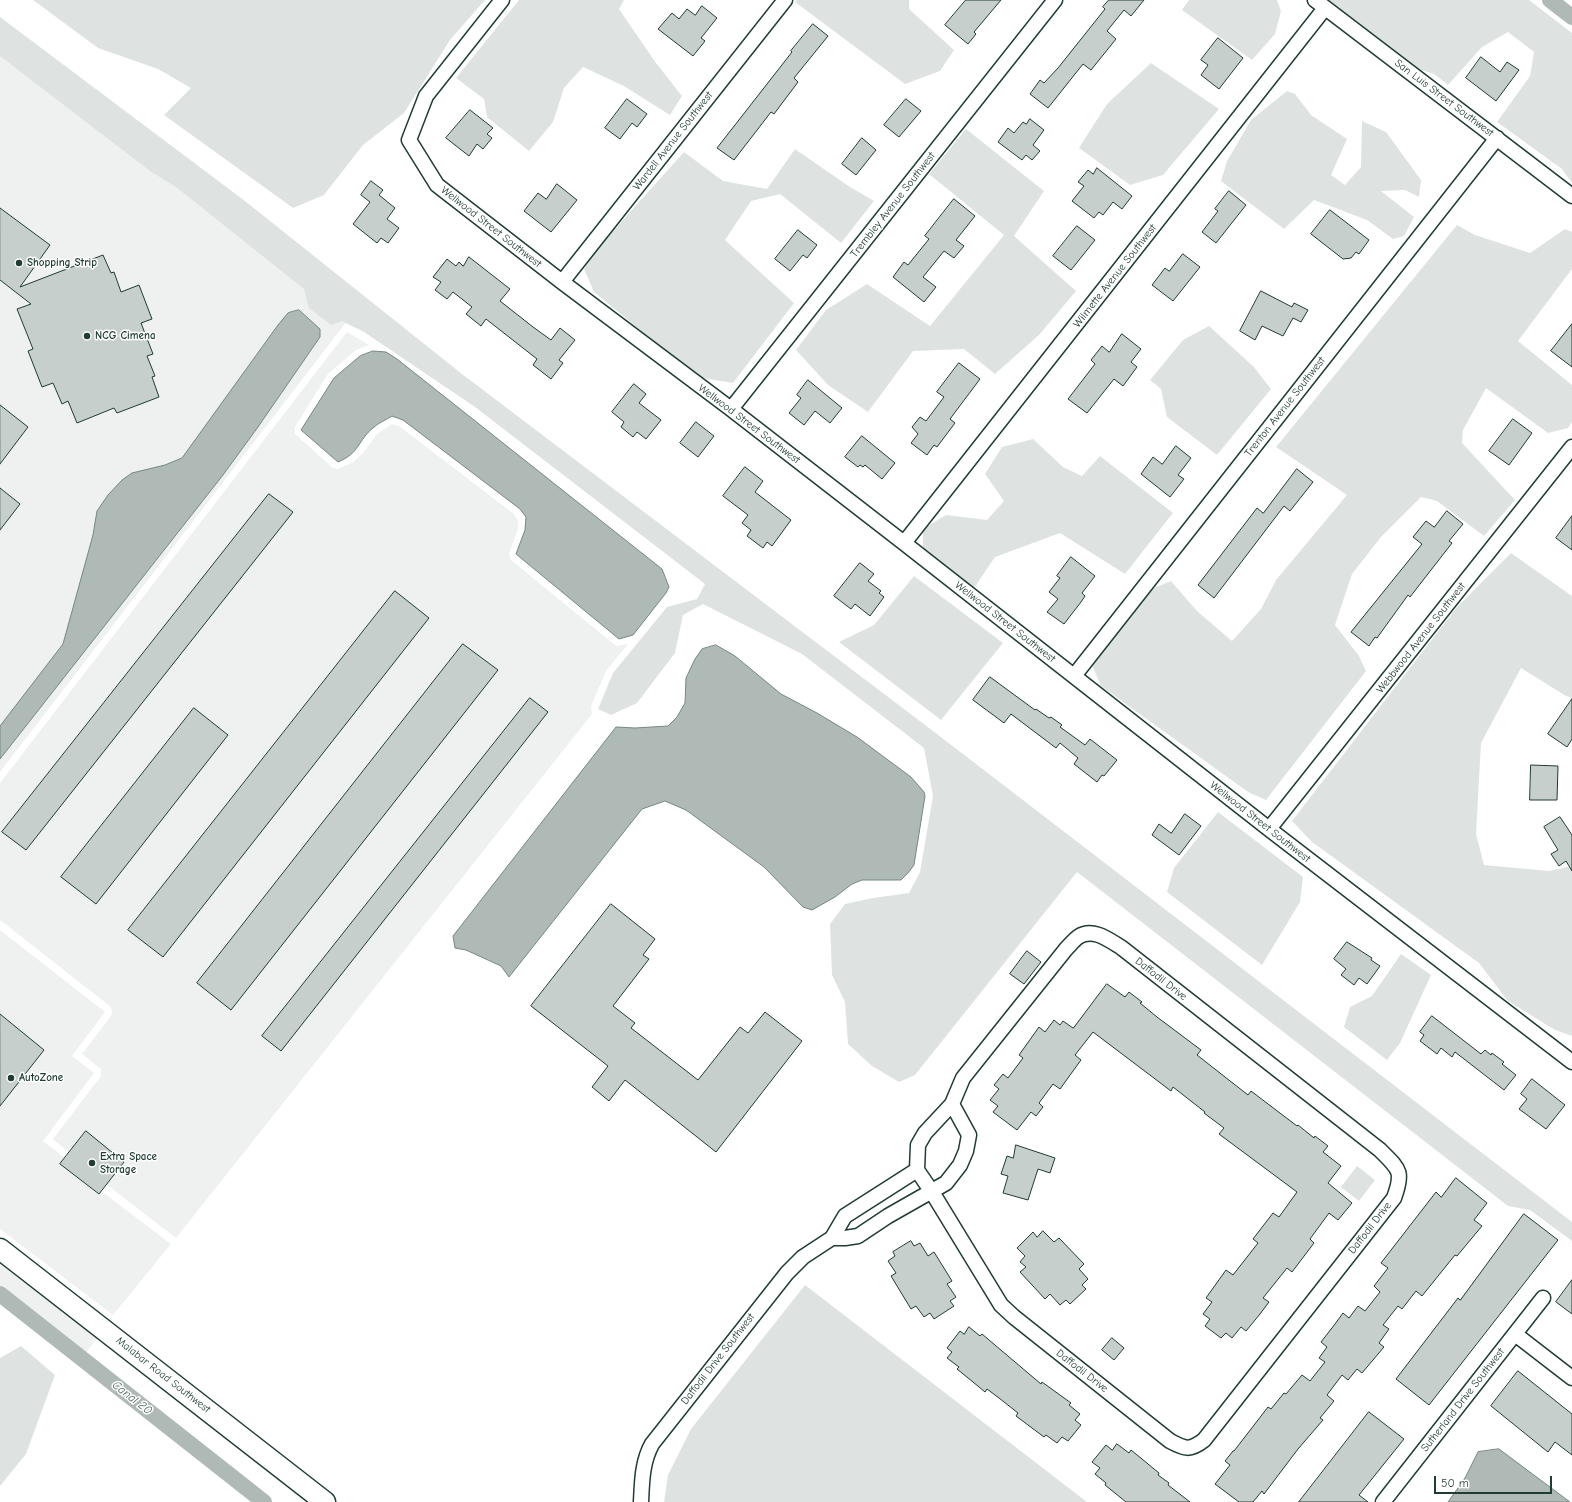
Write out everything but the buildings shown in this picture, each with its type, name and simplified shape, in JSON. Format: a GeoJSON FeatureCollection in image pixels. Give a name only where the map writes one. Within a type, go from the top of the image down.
{"type":"FeatureCollection","features":[{"type":"Feature","properties":{"kind":"main road","name":"Malabar Road Southwest"},"geometry":{"type":"LineString","coordinates":[[0,1249],[325,1502]]}},
{"type":"Feature","properties":{"kind":"street","name":"Wellwood Street Southwest"},"geometry":{"type":"LineString","coordinates":[[502,0],[426,96],[409,140],[437,185],[562,282],[731,409],[1269,829],[1572,1062]]}},
{"type":"Feature","properties":{"kind":"street","name":"Wardell Avenue Southwest"},"geometry":{"type":"LineString","coordinates":[[562,282],[785,0]]}},
{"type":"Feature","properties":{"kind":"street","name":"Trembley Avenue Southwest"},"geometry":{"type":"LineString","coordinates":[[731,409],[1055,0]]}},
{"type":"Feature","properties":{"kind":"street","name":"San Luis Street Southwest"},"geometry":{"type":"LineString","coordinates":[[1320,4],[1572,196]]}},
{"type":"Feature","properties":{"kind":"street","name":"Wilmette Avenue Southwest"},"geometry":{"type":"LineString","coordinates":[[904,543],[1320,4]]}},
{"type":"Feature","properties":{"kind":"street","name":"Trenton Avenue Southwest"},"geometry":{"type":"LineString","coordinates":[[1074,676],[1497,138]]}},
{"type":"Feature","properties":{"kind":"street","name":"Webbwood Avenue Southwest"},"geometry":{"type":"LineString","coordinates":[[1269,829],[1572,447]]}},
{"type":"Feature","properties":{"kind":"street","name":"Daffodil Drive"},"geometry":{"type":"LineString","coordinates":[[1090,932],[1104,936],[1122,948],[1380,1150],[1395,1165],[1400,1174],[1399,1185],[1394,1198],[1204,1440],[1194,1448],[1183,1448],[1170,1441],[1001,1305],[917,1170],[918,1145],[921,1139],[952,1104],[963,1078],[1066,949],[1078,937],[1090,932]]}},
{"type":"Feature","properties":{"kind":"street"},"geometry":{"type":"LineString","coordinates":[[932,1192],[946,1183],[960,1165],[966,1151],[969,1136],[952,1104]]}},
{"type":"Feature","properties":{"kind":"street","name":"Daffodil Drive Southwest"},"geometry":{"type":"LineString","coordinates":[[641,1502],[646,1454],[652,1444],[787,1273],[803,1257],[832,1238],[844,1216],[917,1170]]}},
{"type":"Feature","properties":{"kind":"street","name":"Daffodil Drive Southwest"},"geometry":{"type":"LineString","coordinates":[[832,1238],[858,1236],[888,1216],[932,1192]]}},
{"type":"Feature","properties":{"kind":"street","name":"Sutherland Drive Southwest"},"geometry":{"type":"LineString","coordinates":[[1383,1502],[1543,1298]]}},
{"type":"Feature","properties":{"kind":"street"},"geometry":{"type":"LineString","coordinates":[[1515,1334],[1572,1378]]}},
{"type":"Feature","properties":{"kind":"shaded area"},"geometry":{"type":"Polygon","coordinates":[[[33,0],[485,0],[450,40],[404,113],[363,145],[324,195],[293,208],[164,115],[191,88],[158,69],[98,48],[33,0]]]}},
{"type":"Feature","properties":{"kind":"shaded area"},"geometry":{"type":"Polygon","coordinates":[[[519,0],[624,0],[619,9],[656,63],[682,96],[670,115],[624,86],[583,67],[564,88],[553,122],[529,151],[487,117],[484,99],[456,78],[519,0]]]}},
{"type":"Feature","properties":{"kind":"shaded area"},"geometry":{"type":"Polygon","coordinates":[[[797,0],[909,0],[909,9],[954,50],[940,71],[905,84],[795,2],[797,0]]]}},
{"type":"Feature","properties":{"kind":"shaded area"},"geometry":{"type":"Polygon","coordinates":[[[1189,0],[1277,0],[1281,11],[1275,34],[1252,60],[1182,10],[1189,0]]]}},
{"type":"Feature","properties":{"kind":"shaded area"},"geometry":{"type":"Polygon","coordinates":[[[1328,0],[1529,0],[1572,33],[1572,183],[1562,169],[1497,122],[1530,76],[1534,52],[1508,32],[1482,47],[1448,85],[1434,74],[1418,69],[1328,0]]]}},
{"type":"Feature","properties":{"kind":"shaded area"},"geometry":{"type":"Polygon","coordinates":[[[0,17],[245,201],[462,374],[937,734],[1572,1222],[1572,1241],[1530,1210],[1508,1206],[1077,872],[915,1075],[899,1082],[872,1066],[848,1044],[845,1002],[832,975],[830,924],[845,904],[909,893],[920,872],[933,796],[924,748],[802,654],[703,604],[683,615],[675,653],[637,703],[611,715],[598,709],[613,673],[667,607],[697,599],[705,584],[475,407],[364,332],[342,321],[331,325],[309,308],[304,289],[176,187],[150,171],[0,56],[0,17]]]}},
{"type":"Feature","properties":{"kind":"shaded area"},"geometry":{"type":"Polygon","coordinates":[[[0,45],[351,316],[0,772],[0,45]]]}},
{"type":"Feature","properties":{"kind":"shaded area"},"geometry":{"type":"Polygon","coordinates":[[[1151,63],[1219,109],[1163,175],[1130,185],[1079,148],[1107,104],[1151,63]]]}},
{"type":"Feature","properties":{"kind":"shaded area"},"geometry":{"type":"Polygon","coordinates":[[[1287,91],[1295,94],[1311,115],[1347,139],[1331,175],[1345,185],[1361,167],[1362,121],[1386,132],[1421,180],[1419,197],[1405,190],[1381,191],[1414,217],[1404,236],[1393,239],[1367,220],[1314,200],[1284,229],[1221,181],[1227,161],[1251,120],[1287,91]]]}},
{"type":"Feature","properties":{"kind":"shaded area"},"geometry":{"type":"Polygon","coordinates":[[[966,129],[1044,191],[1014,236],[1076,291],[1039,335],[995,374],[964,349],[913,351],[868,412],[828,385],[796,350],[826,310],[867,284],[930,326],[1004,235],[929,174],[966,129]]]}},
{"type":"Feature","properties":{"kind":"shaded area"},"geometry":{"type":"Polygon","coordinates":[[[795,149],[850,187],[874,201],[841,243],[780,194],[751,201],[725,240],[794,303],[733,383],[703,378],[667,352],[594,292],[584,269],[595,251],[684,152],[723,181],[767,189],[795,149]]]}},
{"type":"Feature","properties":{"kind":"shaded area"},"geometry":{"type":"Polygon","coordinates":[[[1457,225],[1475,235],[1530,253],[1565,229],[1572,232],[1572,269],[1518,341],[1572,385],[1572,422],[1568,428],[1548,433],[1486,388],[1463,430],[1462,443],[1515,500],[1484,536],[1437,501],[1421,497],[1381,537],[1352,574],[1335,625],[1359,656],[1366,671],[1266,800],[1248,792],[1101,686],[1092,665],[1147,591],[1171,581],[1197,611],[1232,641],[1261,609],[1276,580],[1347,495],[1276,447],[1457,225]]]}},
{"type":"Feature","properties":{"kind":"shaded area"},"geometry":{"type":"Polygon","coordinates":[[[299,310],[320,329],[320,337],[223,475],[0,759],[0,726],[63,644],[93,535],[97,511],[108,495],[122,480],[132,473],[165,465],[182,458],[278,325],[288,313],[299,310]]]}},
{"type":"Feature","properties":{"kind":"shaded area"},"geometry":{"type":"Polygon","coordinates":[[[1209,326],[1254,367],[1271,389],[1217,455],[1167,417],[1161,389],[1150,380],[1183,340],[1209,326]]]}},
{"type":"Feature","properties":{"kind":"shaded area"},"geometry":{"type":"Polygon","coordinates":[[[347,332],[369,345],[356,350],[328,374],[295,427],[295,434],[333,468],[337,469],[352,463],[363,453],[377,434],[392,424],[399,426],[514,514],[518,521],[518,529],[509,554],[511,560],[615,645],[618,646],[628,644],[606,671],[591,706],[592,714],[176,1238],[106,1184],[53,1139],[101,1076],[101,1069],[82,1054],[111,1016],[112,1012],[111,1007],[0,920],[0,783],[347,332]]]}},
{"type":"Feature","properties":{"kind":"shaded area"},"geometry":{"type":"Polygon","coordinates":[[[373,351],[386,352],[397,359],[662,569],[669,587],[633,635],[619,639],[516,554],[525,530],[526,517],[520,509],[403,420],[392,416],[377,425],[364,437],[351,455],[338,462],[301,430],[334,378],[360,356],[373,351]]]}},
{"type":"Feature","properties":{"kind":"shaded area"},"geometry":{"type":"Polygon","coordinates":[[[1033,439],[1063,467],[1082,476],[1100,456],[1173,513],[1125,574],[1060,533],[995,557],[974,588],[923,547],[923,529],[946,515],[987,520],[1004,501],[985,474],[1002,447],[1033,439]]]}},
{"type":"Feature","properties":{"kind":"shaded area"},"geometry":{"type":"Polygon","coordinates":[[[1511,553],[1572,596],[1572,698],[1566,696],[1521,668],[1481,743],[1476,834],[1484,865],[1549,871],[1572,866],[1572,1036],[1555,1030],[1508,1001],[1479,963],[1312,842],[1292,821],[1457,607],[1511,553]]]}},
{"type":"Feature","properties":{"kind":"shaded area"},"geometry":{"type":"Polygon","coordinates":[[[914,576],[1003,643],[941,720],[839,642],[874,625],[914,576]]]}},
{"type":"Feature","properties":{"kind":"shaded area"},"geometry":{"type":"Polygon","coordinates":[[[716,645],[735,656],[781,694],[857,737],[911,777],[924,792],[925,796],[914,865],[908,873],[901,880],[862,880],[852,884],[835,897],[812,910],[803,907],[764,867],[686,810],[665,801],[642,809],[509,977],[501,966],[466,950],[455,948],[453,936],[616,727],[635,728],[668,726],[677,717],[685,703],[686,678],[695,659],[702,649],[716,645]]]}},
{"type":"Feature","properties":{"kind":"shaded area"},"geometry":{"type":"Polygon","coordinates":[[[1218,812],[1303,877],[1300,902],[1262,965],[1167,892],[1174,868],[1218,812]]]}},
{"type":"Feature","properties":{"kind":"shaded area"},"geometry":{"type":"Polygon","coordinates":[[[0,930],[105,1012],[72,1056],[94,1073],[43,1141],[65,1158],[61,1164],[98,1194],[101,1191],[171,1244],[113,1315],[0,1229],[0,930]]]}},
{"type":"Feature","properties":{"kind":"shaded area"},"geometry":{"type":"Polygon","coordinates":[[[1401,954],[1431,975],[1400,1043],[1387,1060],[1344,1027],[1350,1007],[1372,996],[1401,954]]]}},
{"type":"Feature","properties":{"kind":"shaded area"},"geometry":{"type":"Polygon","coordinates":[[[1357,1166],[1375,1180],[1359,1201],[1341,1187],[1357,1166]]]}},
{"type":"Feature","properties":{"kind":"shaded area"},"geometry":{"type":"Polygon","coordinates":[[[0,1261],[98,1337],[77,1364],[64,1354],[0,1295],[0,1261]]]}},
{"type":"Feature","properties":{"kind":"shaded area"},"geometry":{"type":"Polygon","coordinates":[[[805,1285],[1087,1502],[664,1502],[668,1475],[691,1429],[805,1285]]]}},
{"type":"Feature","properties":{"kind":"shaded area"},"geometry":{"type":"Polygon","coordinates":[[[21,1346],[55,1375],[26,1454],[0,1486],[0,1358],[21,1346]]]}},
{"type":"Feature","properties":{"kind":"shaded area"},"geometry":{"type":"Polygon","coordinates":[[[1499,1449],[1570,1502],[1448,1502],[1465,1478],[1478,1452],[1499,1449]]]}},
{"type":"Feature","properties":{"kind":"waterway"},"geometry":{"type":"LineString","coordinates":[[1550,0],[1572,17]]}},
{"type":"Feature","properties":{"kind":"waterway","name":"Canal 20"},"geometry":{"type":"LineString","coordinates":[[0,1294],[264,1502]]}},
{"type":"Feature","properties":{"kind":"place","name":"Shopping Strip"},"geometry":{"type":"Point","coordinates":[19,263]}},
{"type":"Feature","properties":{"kind":"place","name":"NCG Cimena"},"geometry":{"type":"Point","coordinates":[87,336]}},
{"type":"Feature","properties":{"kind":"place","name":"AutoZone"},"geometry":{"type":"Point","coordinates":[11,1078]}},
{"type":"Feature","properties":{"kind":"place","name":"Extra Space Storage"},"geometry":{"type":"Point","coordinates":[92,1163]}}]}
